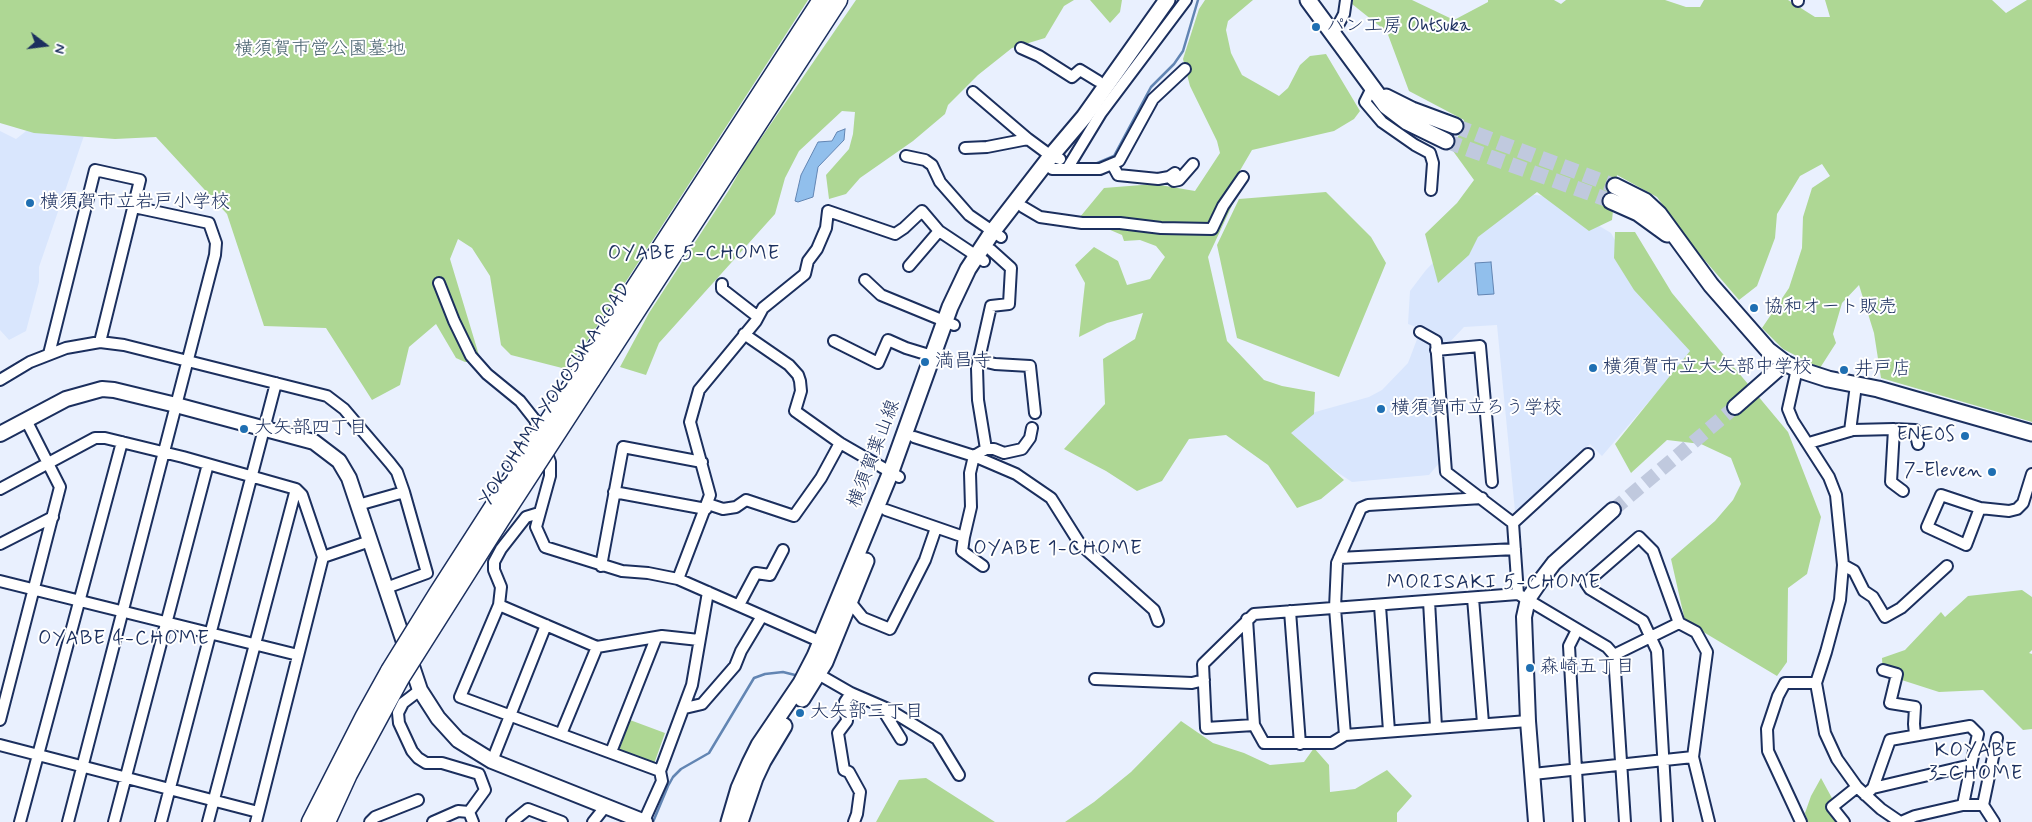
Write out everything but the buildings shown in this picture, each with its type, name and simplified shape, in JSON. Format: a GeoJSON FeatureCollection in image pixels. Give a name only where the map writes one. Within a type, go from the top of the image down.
{"type":"FeatureCollection","features":[{"type":"Feature","properties":{"kind":"highway","name":"YOKOHAMA YOKOSUKA ROAD"},"geometry":{"type":"LineString","coordinates":[[311,822],[365,716],[500,520],[585,376],[822,0]]}},
{"type":"Feature","properties":{"kind":"highway","name":"YOKOHAMA YOKOSUKA ROAD"},"geometry":{"type":"LineString","coordinates":[[585,376],[838,0]]}},
{"type":"Feature","properties":{"kind":"highway"},"geometry":{"type":"LineString","coordinates":[[823,23],[842,0]]}},
{"type":"Feature","properties":{"kind":"highway","name":"YOKOHAMA YOKOSUKA ROAD"},"geometry":{"type":"LineString","coordinates":[[326,822],[395,675]]}},
{"type":"Feature","properties":{"kind":"highway"},"geometry":{"type":"LineString","coordinates":[[304,822],[335,760],[365,716]]}},
{"type":"Feature","properties":{"kind":"main road"},"geometry":{"type":"LineString","coordinates":[[1058,163],[1098,81],[1154,0]]}},
{"type":"Feature","properties":{"kind":"main road","name":"横須賀葉山線"},"geometry":{"type":"LineString","coordinates":[[997,234],[1023,207],[1058,163],[1084,117],[1167,0]]}},
{"type":"Feature","properties":{"kind":"main road"},"geometry":{"type":"LineString","coordinates":[[1058,163],[1178,0]]}},
{"type":"Feature","properties":{"kind":"main road"},"geometry":{"type":"LineString","coordinates":[[1308,0],[1386,106],[1408,122],[1446,141]]}},
{"type":"Feature","properties":{"kind":"main road"},"geometry":{"type":"LineString","coordinates":[[1372,88],[1390,100],[1455,126]]}},
{"type":"Feature","properties":{"kind":"main road","name":"横須賀葉山線"},"geometry":{"type":"LineString","coordinates":[[740,822],[748,796],[763,760],[818,674],[827,645],[894,475],[949,324],[997,234],[1058,163]]}},
{"type":"Feature","properties":{"kind":"main road"},"geometry":{"type":"LineString","coordinates":[[1615,186],[1642,207]]}},
{"type":"Feature","properties":{"kind":"main road"},"geometry":{"type":"LineString","coordinates":[[1611,201],[1642,207],[1658,214],[1711,285],[1768,350],[1791,366],[1828,379],[2032,433]]}},
{"type":"Feature","properties":{"kind":"main road","name":"横須賀葉山線"},"geometry":{"type":"LineString","coordinates":[[728,822],[739,788],[759,745],[827,645],[850,602],[886,510],[894,475],[914,437],[937,357]]}},
{"type":"Feature","properties":{"kind":"street"},"geometry":{"type":"LineString","coordinates":[[1058,163],[1101,113],[1186,0]]}},
{"type":"Feature","properties":{"kind":"street"},"geometry":{"type":"LineString","coordinates":[[1334,33],[1344,14],[1346,0]]}},
{"type":"Feature","properties":{"kind":"street"},"geometry":{"type":"LineString","coordinates":[[1021,48],[1039,56],[1072,77],[1080,70],[1098,81]]}},
{"type":"Feature","properties":{"kind":"street"},"geometry":{"type":"LineString","coordinates":[[973,92],[1058,163],[1100,169],[1119,161],[1153,99],[1185,69]]}},
{"type":"Feature","properties":{"kind":"street"},"geometry":{"type":"LineString","coordinates":[[1372,88],[1365,102],[1382,122],[1415,146],[1430,153],[1433,163],[1432,190]]}},
{"type":"Feature","properties":{"kind":"street"},"geometry":{"type":"LineString","coordinates":[[965,148],[987,147],[1028,139]]}},
{"type":"Feature","properties":{"kind":"street"},"geometry":{"type":"LineString","coordinates":[[906,156],[925,160],[932,165],[940,182],[969,215],[997,234]]}},
{"type":"Feature","properties":{"kind":"street"},"geometry":{"type":"LineString","coordinates":[[1112,164],[1118,175],[1158,178],[1172,175],[1174,181],[1179,180],[1192,164]]}},
{"type":"Feature","properties":{"kind":"street"},"geometry":{"type":"LineString","coordinates":[[49,354],[95,170],[140,180],[100,342]]}},
{"type":"Feature","properties":{"kind":"street"},"geometry":{"type":"LineString","coordinates":[[1023,207],[1040,217],[1082,223],[1120,223],[1161,228],[1212,229],[1223,206],[1243,177]]}},
{"type":"Feature","properties":{"kind":"street"},"geometry":{"type":"LineString","coordinates":[[68,822],[216,255],[213,230],[209,223],[134,207]]}},
{"type":"Feature","properties":{"kind":"street"},"geometry":{"type":"LineString","coordinates":[[678,579],[710,496],[702,462],[693,439],[690,422],[692,408],[699,390],[758,317],[763,308],[805,274],[808,261],[817,249],[826,228],[828,212],[895,234],[922,210],[939,232],[1011,268],[1009,304],[991,306],[978,360],[976,380],[986,450]]}},
{"type":"Feature","properties":{"kind":"street"},"geometry":{"type":"LineString","coordinates":[[909,266],[939,232]]}},
{"type":"Feature","properties":{"kind":"street"},"geometry":{"type":"LineString","coordinates":[[865,280],[881,295],[949,324]]}},
{"type":"Feature","properties":{"kind":"street"},"geometry":{"type":"LineString","coordinates":[[439,283],[454,321],[471,356],[487,374],[520,401],[535,420],[550,462],[550,476],[536,527],[545,547],[601,566],[678,579],[827,645]]}},
{"type":"Feature","properties":{"kind":"street"},"geometry":{"type":"LineString","coordinates":[[722,284],[722,289],[758,317]]}},
{"type":"Feature","properties":{"kind":"street"},"geometry":{"type":"LineString","coordinates":[[1420,332],[1436,342],[1446,472],[1513,522]]}},
{"type":"Feature","properties":{"kind":"street"},"geometry":{"type":"LineString","coordinates":[[744,334],[789,365],[798,375],[801,391],[796,410],[840,443],[894,475]]}},
{"type":"Feature","properties":{"kind":"street"},"geometry":{"type":"LineString","coordinates":[[834,341],[878,363],[888,340],[906,348],[937,357]]}},
{"type":"Feature","properties":{"kind":"street"},"geometry":{"type":"LineString","coordinates":[[0,380],[30,362],[49,354],[66,348],[100,342],[124,345],[327,396],[338,403],[397,472],[404,492],[427,573],[386,588]]}},
{"type":"Feature","properties":{"kind":"street"},"geometry":{"type":"LineString","coordinates":[[1436,350],[1480,346],[1492,482]]}},
{"type":"Feature","properties":{"kind":"street"},"geometry":{"type":"LineString","coordinates":[[978,360],[995,364],[1030,366],[1035,413]]}},
{"type":"Feature","properties":{"kind":"street"},"geometry":{"type":"LineString","coordinates":[[1735,407],[1791,366]]}},
{"type":"Feature","properties":{"kind":"street"},"geometry":{"type":"LineString","coordinates":[[1791,366],[1788,409],[1829,476],[1836,494],[1844,565],[1840,600],[1816,683],[1825,733],[1837,759],[1865,790],[1900,822],[1915,816],[1963,805],[1983,805]]}},
{"type":"Feature","properties":{"kind":"street"},"geometry":{"type":"LineString","coordinates":[[161,822],[276,383]]}},
{"type":"Feature","properties":{"kind":"street"},"geometry":{"type":"LineString","coordinates":[[1850,431],[1856,385]]}},
{"type":"Feature","properties":{"kind":"street"},"geometry":{"type":"LineString","coordinates":[[0,434],[66,399],[102,389],[114,390],[176,405],[314,442],[339,461],[349,478],[420,690],[438,718],[458,740],[492,761],[644,822],[662,780],[660,772],[692,685],[708,592]]}},
{"type":"Feature","properties":{"kind":"street"},"geometry":{"type":"LineString","coordinates":[[0,720],[60,487],[26,420]]}},
{"type":"Feature","properties":{"kind":"street"},"geometry":{"type":"LineString","coordinates":[[974,456],[986,450],[994,449],[1004,452],[1022,449],[1030,438],[1032,428]]}},
{"type":"Feature","properties":{"kind":"street"},"geometry":{"type":"LineString","coordinates":[[1894,430],[1891,482],[1903,491]]}},
{"type":"Feature","properties":{"kind":"street"},"geometry":{"type":"LineString","coordinates":[[1809,443],[1850,431],[1915,430],[1918,444]]}},
{"type":"Feature","properties":{"kind":"street"},"geometry":{"type":"LineString","coordinates":[[914,437],[974,456],[1016,474],[1051,498],[1080,544],[1154,610],[1158,621]]}},
{"type":"Feature","properties":{"kind":"street"},"geometry":{"type":"LineString","coordinates":[[0,489],[50,464],[95,438],[106,438],[296,488],[302,495],[323,557],[257,817],[214,800],[0,746]]}},
{"type":"Feature","properties":{"kind":"street"},"geometry":{"type":"LineString","coordinates":[[20,822],[122,442]]}},
{"type":"Feature","properties":{"kind":"street"},"geometry":{"type":"LineString","coordinates":[[614,492],[723,509],[736,507],[746,500],[794,516],[821,478],[840,443]]}},
{"type":"Feature","properties":{"kind":"street"},"geometry":{"type":"LineString","coordinates":[[601,566],[623,447],[702,462]]}},
{"type":"Feature","properties":{"kind":"street"},"geometry":{"type":"LineString","coordinates":[[1536,822],[1528,721],[1523,597],[1514,549],[1513,522],[1588,454]]}},
{"type":"Feature","properties":{"kind":"street"},"geometry":{"type":"LineString","coordinates":[[974,456],[970,473],[971,507],[962,551],[983,566]]}},
{"type":"Feature","properties":{"kind":"street"},"geometry":{"type":"LineString","coordinates":[[114,822],[208,464]]}},
{"type":"Feature","properties":{"kind":"street"},"geometry":{"type":"LineString","coordinates":[[1980,508],[1966,545],[1927,527],[1941,496],[1980,508],[2009,511],[2017,509],[2024,503],[2032,474]]}},
{"type":"Feature","properties":{"kind":"street"},"geometry":{"type":"LineString","coordinates":[[208,822],[296,488]]}},
{"type":"Feature","properties":{"kind":"street"},"geometry":{"type":"LineString","coordinates":[[358,505],[404,492]]}},
{"type":"Feature","properties":{"kind":"street"},"geometry":{"type":"LineString","coordinates":[[1345,734],[1335,608],[1337,563],[1361,508],[1368,505],[1482,498]]}},
{"type":"Feature","properties":{"kind":"street"},"geometry":{"type":"LineString","coordinates":[[886,510],[964,537]]}},
{"type":"Feature","properties":{"kind":"street"},"geometry":{"type":"LineString","coordinates":[[1523,597],[1554,563],[1613,510]]}},
{"type":"Feature","properties":{"kind":"street"},"geometry":{"type":"LineString","coordinates":[[539,513],[526,517],[501,549],[494,562],[494,570],[501,587],[499,605],[460,697],[611,752],[660,772]]}},
{"type":"Feature","properties":{"kind":"street"},"geometry":{"type":"LineString","coordinates":[[0,544],[53,517]]}},
{"type":"Feature","properties":{"kind":"street"},"geometry":{"type":"LineString","coordinates":[[850,602],[863,618],[890,629],[926,560],[936,528]]}},
{"type":"Feature","properties":{"kind":"street"},"geometry":{"type":"LineString","coordinates":[[1667,822],[1657,650],[1643,621],[1590,589],[1586,583],[1639,537],[1654,551],[1679,623],[1696,632],[1707,652],[1693,758],[1709,822]]}},
{"type":"Feature","properties":{"kind":"street"},"geometry":{"type":"LineString","coordinates":[[323,557],[370,541]]}},
{"type":"Feature","properties":{"kind":"street"},"geometry":{"type":"LineString","coordinates":[[1339,558],[1514,549]]}},
{"type":"Feature","properties":{"kind":"street"},"geometry":{"type":"LineString","coordinates":[[739,605],[756,573],[770,575],[783,550]]}},
{"type":"Feature","properties":{"kind":"street"},"geometry":{"type":"LineString","coordinates":[[1844,565],[1854,572],[1864,592],[1873,596],[1885,618],[1901,608],[1947,566]]}},
{"type":"Feature","properties":{"kind":"street"},"geometry":{"type":"LineString","coordinates":[[0,580],[298,655]]}},
{"type":"Feature","properties":{"kind":"street"},"geometry":{"type":"LineString","coordinates":[[1254,725],[1206,728],[1203,664],[1254,614],[1473,598],[1523,597],[1607,647],[1614,655],[1625,822]]}},
{"type":"Feature","properties":{"kind":"street"},"geometry":{"type":"LineString","coordinates":[[1473,598],[1483,723]]}},
{"type":"Feature","properties":{"kind":"street"},"geometry":{"type":"LineString","coordinates":[[1429,601],[1436,727]]}},
{"type":"Feature","properties":{"kind":"street"},"geometry":{"type":"LineString","coordinates":[[499,605],[597,647],[662,636],[699,640]]}},
{"type":"Feature","properties":{"kind":"street"},"geometry":{"type":"LineString","coordinates":[[1380,606],[1389,731]]}},
{"type":"Feature","properties":{"kind":"street"},"geometry":{"type":"LineString","coordinates":[[1290,611],[1300,744]]}},
{"type":"Feature","properties":{"kind":"street"},"geometry":{"type":"LineString","coordinates":[[685,708],[702,704],[735,666],[762,616]]}},
{"type":"Feature","properties":{"kind":"street"},"geometry":{"type":"LineString","coordinates":[[1247,619],[1254,725],[1264,742],[1332,743],[1345,734],[1528,721]]}},
{"type":"Feature","properties":{"kind":"street"},"geometry":{"type":"LineString","coordinates":[[1614,655],[1679,623]]}},
{"type":"Feature","properties":{"kind":"street"},"geometry":{"type":"LineString","coordinates":[[492,761],[546,625]]}},
{"type":"Feature","properties":{"kind":"street"},"geometry":{"type":"LineString","coordinates":[[1577,630],[1569,646],[1579,822]]}},
{"type":"Feature","properties":{"kind":"street"},"geometry":{"type":"LineString","coordinates":[[611,752],[656,638]]}},
{"type":"Feature","properties":{"kind":"street"},"geometry":{"type":"LineString","coordinates":[[561,734],[597,647]]}},
{"type":"Feature","properties":{"kind":"street"},"geometry":{"type":"LineString","coordinates":[[1883,670],[1897,674],[1890,703],[1915,707],[1915,734]]}},
{"type":"Feature","properties":{"kind":"street"},"geometry":{"type":"LineString","coordinates":[[818,674],[851,693],[888,709],[937,739],[959,775]]}},
{"type":"Feature","properties":{"kind":"street"},"geometry":{"type":"LineString","coordinates":[[1095,679],[1192,683],[1204,680]]}},
{"type":"Feature","properties":{"kind":"street"},"geometry":{"type":"LineString","coordinates":[[1801,822],[1768,751],[1767,729],[1778,696],[1785,683],[1816,683]]}},
{"type":"Feature","properties":{"kind":"street"},"geometry":{"type":"LineString","coordinates":[[420,690],[403,703],[398,713],[399,723],[412,751],[426,763],[442,763],[479,774],[485,790],[471,817],[458,811],[433,822]]}},
{"type":"Feature","properties":{"kind":"street"},"geometry":{"type":"LineString","coordinates":[[851,693],[845,702],[847,721],[838,733],[844,770],[848,772],[860,792],[854,822]]}},
{"type":"Feature","properties":{"kind":"street"},"geometry":{"type":"LineString","coordinates":[[888,709],[886,715],[901,739]]}},
{"type":"Feature","properties":{"kind":"street"},"geometry":{"type":"LineString","coordinates":[[1865,790],[1890,740],[1915,734],[1970,726],[1978,734],[1963,805]]}},
{"type":"Feature","properties":{"kind":"street"},"geometry":{"type":"LineString","coordinates":[[1994,822],[1983,805],[1997,738]]}},
{"type":"Feature","properties":{"kind":"street"},"geometry":{"type":"LineString","coordinates":[[1533,774],[1693,758]]}},
{"type":"Feature","properties":{"kind":"street"},"geometry":{"type":"LineString","coordinates":[[1844,822],[1832,807],[1865,790],[1971,765]]}},
{"type":"Feature","properties":{"kind":"street"},"geometry":{"type":"LineString","coordinates":[[370,822],[376,817],[418,800]]}},
{"type":"Feature","properties":{"kind":"street"},"geometry":{"type":"LineString","coordinates":[[592,822],[606,807]]}},
{"type":"Feature","properties":{"kind":"street"},"geometry":{"type":"LineString","coordinates":[[512,822],[528,809],[562,822]]}},
{"type":"Feature","properties":{"kind":"shaded area","name":"横須賀市立岩戸小学校"},"geometry":{"type":"Polygon","coordinates":[[[39,121],[88,124],[39,267],[39,282],[26,331],[9,340],[0,330],[0,131],[16,139],[39,121]]]}},
{"type":"Feature","properties":{"kind":"shaded area","name":"横須賀市立大矢部中学校"},"geometry":{"type":"Polygon","coordinates":[[[1529,194],[1551,197],[1611,233],[1644,293],[1704,352],[1664,384],[1602,456],[1590,444],[1519,510],[1515,511],[1497,325],[1464,327],[1447,345],[1424,330],[1408,324],[1410,291],[1426,270],[1467,228],[1529,194]]]}},
{"type":"Feature","properties":{"kind":"shaded area","name":"横須賀市立ろう学校"},"geometry":{"type":"Polygon","coordinates":[[[1419,334],[1430,341],[1441,461],[1429,475],[1352,482],[1281,435],[1283,421],[1369,397],[1382,390],[1408,363],[1419,334]]]}},
{"type":"Feature","properties":{"kind":"green space","name":"横須賀市営公園墓地"},"geometry":{"type":"Polygon","coordinates":[[[0,0],[808,0],[590,337],[566,369],[511,355],[501,345],[490,276],[472,248],[458,239],[450,259],[481,362],[465,362],[456,358],[436,324],[409,347],[400,385],[372,400],[326,328],[264,326],[227,214],[156,137],[115,139],[34,133],[0,123],[0,0]]]}},
{"type":"Feature","properties":{"kind":"green space"},"geometry":{"type":"Polygon","coordinates":[[[856,0],[1074,0],[1064,6],[1045,38],[1012,48],[978,75],[948,105],[945,114],[913,141],[860,178],[846,194],[829,199],[826,175],[849,149],[853,134],[855,112],[842,111],[799,151],[785,178],[775,214],[659,343],[646,375],[620,367],[649,313],[729,190],[746,160],[856,0]]]}},
{"type":"Feature","properties":{"kind":"green space"},"geometry":{"type":"Polygon","coordinates":[[[1090,0],[1122,0],[1120,12],[1110,23],[1090,0]]]}},
{"type":"Feature","properties":{"kind":"green space"},"geometry":{"type":"Polygon","coordinates":[[[1205,0],[1253,0],[1228,21],[1226,30],[1231,53],[1242,75],[1279,96],[1288,88],[1300,65],[1310,56],[1326,54],[1360,111],[1354,119],[1334,131],[1252,150],[1235,179],[1236,197],[1208,257],[1227,341],[1264,380],[1282,386],[1315,392],[1314,414],[1291,433],[1344,480],[1321,499],[1297,508],[1268,465],[1226,435],[1189,439],[1162,481],[1137,491],[1106,471],[1064,449],[1105,404],[1103,359],[1135,339],[1143,313],[1107,323],[1079,337],[1085,283],[1075,265],[1094,247],[1118,261],[1127,285],[1150,279],[1165,257],[1156,246],[1140,240],[1124,241],[1122,235],[1080,217],[1104,188],[1154,184],[1195,191],[1220,153],[1217,141],[1190,86],[1183,59],[1199,9],[1205,0]]]}},
{"type":"Feature","properties":{"kind":"green space"},"geometry":{"type":"Polygon","coordinates":[[[1353,0],[1412,0],[1454,20],[1488,2],[1488,0],[1554,0],[1561,4],[1566,0],[1665,0],[1686,7],[1700,7],[1704,0],[1788,0],[1815,17],[1830,17],[1825,0],[1992,0],[2006,13],[2027,0],[2032,0],[2032,422],[1881,378],[1874,333],[1859,285],[1842,303],[1833,334],[1836,343],[1820,368],[1783,349],[1762,328],[1789,288],[1802,248],[1803,217],[1812,188],[1830,176],[1822,164],[1800,176],[1777,214],[1775,238],[1757,286],[1739,300],[1696,250],[1657,197],[1617,175],[1612,220],[1589,231],[1537,192],[1478,237],[1469,255],[1438,283],[1425,234],[1457,203],[1474,180],[1453,151],[1464,120],[1409,91],[1387,32],[1352,4],[1353,0]]]}},
{"type":"Feature","properties":{"kind":"green space"},"geometry":{"type":"Polygon","coordinates":[[[1326,192],[1371,237],[1386,263],[1339,377],[1237,338],[1217,245],[1239,199],[1326,192]]]}},
{"type":"Feature","properties":{"kind":"green space"},"geometry":{"type":"Polygon","coordinates":[[[1615,232],[1635,232],[1672,293],[1788,432],[1821,517],[1807,574],[1788,588],[1787,662],[1777,676],[1685,621],[1671,559],[1715,521],[1733,500],[1741,484],[1731,458],[1701,444],[1667,440],[1631,473],[1615,444],[1690,351],[1634,290],[1614,258],[1615,232]]]}},
{"type":"Feature","properties":{"kind":"green space"},"geometry":{"type":"Polygon","coordinates":[[[2022,590],[2032,597],[2032,650],[2029,653],[2032,654],[2032,729],[2023,730],[1983,690],[1939,692],[1883,674],[1882,658],[1905,650],[1941,612],[1945,617],[1968,596],[2022,590]]]}},
{"type":"Feature","properties":{"kind":"green space"},"geometry":{"type":"Polygon","coordinates":[[[630,720],[665,733],[654,764],[619,750],[630,720]]]}},
{"type":"Feature","properties":{"kind":"green space"},"geometry":{"type":"Polygon","coordinates":[[[1181,721],[1213,743],[1244,753],[1270,765],[1304,762],[1314,748],[1329,765],[1330,792],[1355,789],[1387,770],[1412,796],[1397,813],[1397,822],[1065,822],[1094,802],[1131,772],[1181,721]]]}},
{"type":"Feature","properties":{"kind":"green space"},"geometry":{"type":"Polygon","coordinates":[[[926,778],[995,822],[876,822],[899,780],[926,778]]]}},
{"type":"Feature","properties":{"kind":"green space"},"geometry":{"type":"Polygon","coordinates":[[[1821,778],[1845,822],[1808,822],[1805,813],[1811,796],[1821,778]]]}},
{"type":"Feature","properties":{"kind":"water"},"geometry":{"type":"Polygon","coordinates":[[[845,129],[844,140],[818,167],[813,197],[798,202],[795,201],[801,175],[818,142],[832,141],[837,132],[845,129]]]}},
{"type":"Feature","properties":{"kind":"water"},"geometry":{"type":"Polygon","coordinates":[[[1491,262],[1494,294],[1478,295],[1475,263],[1491,262]]]}},
{"type":"Feature","properties":{"kind":"waterway"},"geometry":{"type":"LineString","coordinates":[[1095,164],[1114,156],[1151,87],[1174,64],[1183,51],[1198,0]]}},
{"type":"Feature","properties":{"kind":"waterway"},"geometry":{"type":"LineString","coordinates":[[653,822],[673,777],[681,769],[709,753],[754,678],[765,674],[783,672],[795,675]]}},
{"type":"Feature","properties":{"kind":"tunnel"},"geometry":{"type":"LineString","coordinates":[[1455,126],[1615,186]]}},
{"type":"Feature","properties":{"kind":"tunnel"},"geometry":{"type":"LineString","coordinates":[[1446,141],[1611,201]]}},
{"type":"Feature","properties":{"kind":"tunnel"},"geometry":{"type":"LineString","coordinates":[[1613,510],[1735,407]]}},
{"type":"Feature","properties":{"kind":"place","name":"パン工房 Ohtsuka"},"geometry":{"type":"Point","coordinates":[1316,27]}},
{"type":"Feature","properties":{"kind":"place","name":"横須賀市立岩戸小学校"},"geometry":{"type":"Point","coordinates":[30,203]}},
{"type":"Feature","properties":{"kind":"place","name":"協和オート販売"},"geometry":{"type":"Point","coordinates":[1754,308]}},
{"type":"Feature","properties":{"kind":"place","name":"満昌寺"},"geometry":{"type":"Point","coordinates":[925,362]}},
{"type":"Feature","properties":{"kind":"place","name":"横須賀市立大矢部中学校"},"geometry":{"type":"Point","coordinates":[1593,368]}},
{"type":"Feature","properties":{"kind":"place","name":"井戸店"},"geometry":{"type":"Point","coordinates":[1844,370]}},
{"type":"Feature","properties":{"kind":"place","name":"横須賀市立ろう学校"},"geometry":{"type":"Point","coordinates":[1381,409]}},
{"type":"Feature","properties":{"kind":"place","name":"大矢部四丁目"},"geometry":{"type":"Point","coordinates":[244,429]}},
{"type":"Feature","properties":{"kind":"place","name":"ENEOS"},"geometry":{"type":"Point","coordinates":[1965,436]}},
{"type":"Feature","properties":{"kind":"place","name":"7-Eleven"},"geometry":{"type":"Point","coordinates":[1992,472]}},
{"type":"Feature","properties":{"kind":"place","name":"森崎五丁目"},"geometry":{"type":"Point","coordinates":[1530,668]}},
{"type":"Feature","properties":{"kind":"place","name":"大矢部三丁目"},"geometry":{"type":"Point","coordinates":[800,713]}},
{"type":"Feature","properties":{"kind":"district","name":"OYABE 5-CHOME"},"geometry":{"type":"Point","coordinates":[694,255]}},
{"type":"Feature","properties":{"kind":"district","name":"OYABE 1-CHOME"},"geometry":{"type":"Point","coordinates":[1058,550]}},
{"type":"Feature","properties":{"kind":"district","name":"MORISAKI 5-CHOME"},"geometry":{"type":"Point","coordinates":[1494,584]}},
{"type":"Feature","properties":{"kind":"district","name":"OYABE 4-CHOME"},"geometry":{"type":"Point","coordinates":[124,640]}},
{"type":"Feature","properties":{"kind":"district","name":"KOYABE 3-CHOME"},"geometry":{"type":"Point","coordinates":[1976,764]}}]}
